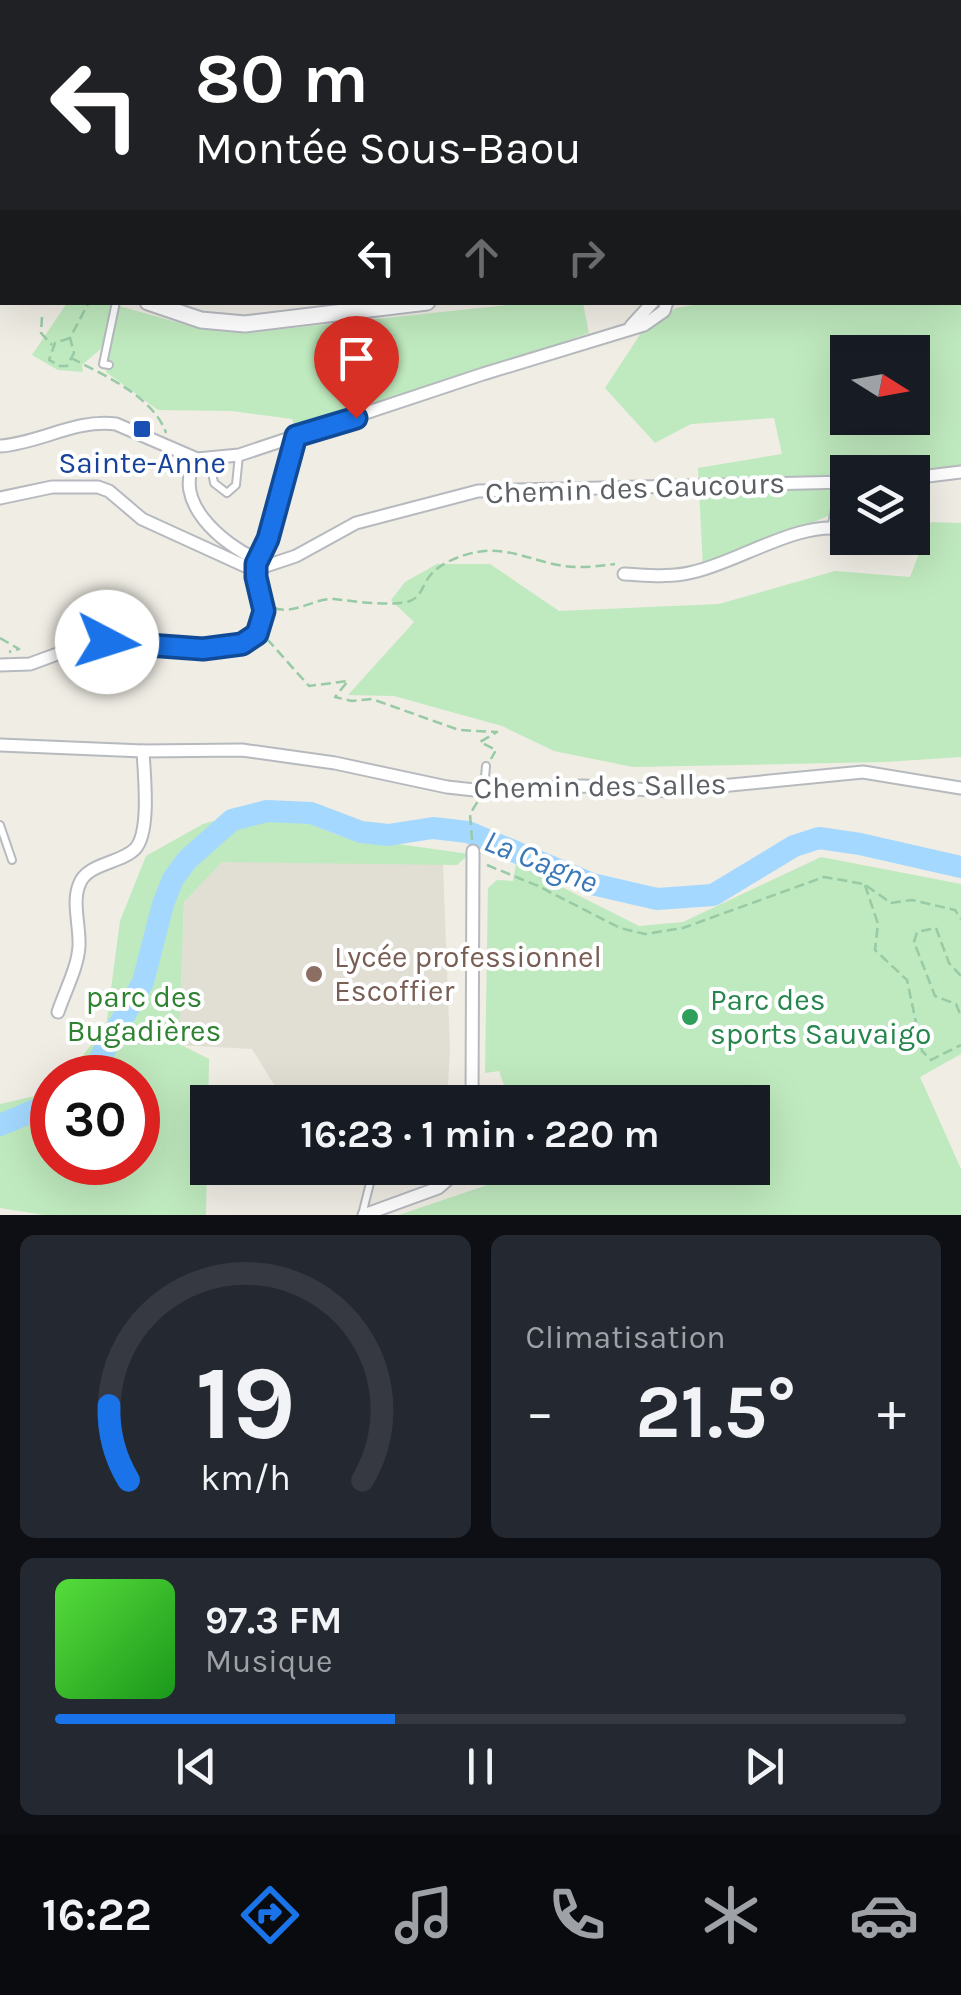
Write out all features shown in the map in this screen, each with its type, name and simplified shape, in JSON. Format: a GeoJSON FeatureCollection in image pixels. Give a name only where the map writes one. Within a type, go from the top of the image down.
{"type":"FeatureCollection","features":[{"type":"Feature","properties":{"kind":"main road"},"geometry":{"type":"LineString","coordinates":[[157,305],[202,320],[245,324],[402,305]]}},
{"type":"Feature","properties":{"kind":"street"},"geometry":{"type":"LineString","coordinates":[[623,330],[638,322],[650,305]]}},
{"type":"Feature","properties":{"kind":"street"},"geometry":{"type":"LineString","coordinates":[[0,446],[76,425],[103,422],[203,460],[239,455],[644,325],[664,311],[666,305]]}},
{"type":"Feature","properties":{"kind":"street"},"geometry":{"type":"LineString","coordinates":[[0,665],[30,664],[107,642],[184,650],[248,642],[260,630],[264,611],[257,564],[268,539],[296,436]]}},
{"type":"Feature","properties":{"kind":"street"},"geometry":{"type":"LineString","coordinates":[[203,460],[188,479],[188,490],[198,510],[227,543],[257,564]]}},
{"type":"Feature","properties":{"kind":"street"},"geometry":{"type":"LineString","coordinates":[[930,476],[961,472]]}},
{"type":"Feature","properties":{"kind":"street","name":"Chemin des Caucours"},"geometry":{"type":"LineString","coordinates":[[257,564],[296,556],[356,523],[478,490],[830,482]]}},
{"type":"Feature","properties":{"kind":"street"},"geometry":{"type":"LineString","coordinates":[[0,498],[52,487],[98,487],[142,520],[245,566],[257,564]]}},
{"type":"Feature","properties":{"kind":"street"},"geometry":{"type":"LineString","coordinates":[[620,569],[656,576],[698,572],[809,530],[830,527]]}},
{"type":"Feature","properties":{"kind":"street","name":"Chemin des Salles"},"geometry":{"type":"LineString","coordinates":[[0,745],[242,750],[336,762],[447,787],[484,791],[584,786],[669,791],[864,772],[961,788]]}},
{"type":"Feature","properties":{"kind":"street"},"geometry":{"type":"LineString","coordinates":[[58,1012],[78,952],[76,894],[80,880],[88,872],[135,849],[140,840],[145,820],[143,750]]}},
{"type":"Feature","properties":{"kind":"street"},"geometry":{"type":"LineString","coordinates":[[472,855],[472,1085]]}},
{"type":"Feature","properties":{"kind":"street"},"geometry":{"type":"LineString","coordinates":[[363,1215],[440,1185]]}},
{"type":"Feature","properties":{"kind":"lane"},"geometry":{"type":"LineString","coordinates":[[109,365],[103,364],[115,305]]}},
{"type":"Feature","properties":{"kind":"lane"},"geometry":{"type":"LineString","coordinates":[[203,460],[214,483],[227,493],[236,484],[239,455]]}},
{"type":"Feature","properties":{"kind":"lane"},"geometry":{"type":"LineString","coordinates":[[484,791],[486,766]]}},
{"type":"Feature","properties":{"kind":"lane"},"geometry":{"type":"LineString","coordinates":[[0,825],[12,860]]}},
{"type":"Feature","properties":{"kind":"lane"},"geometry":{"type":"LineString","coordinates":[[363,1215],[370,1185]]}},
{"type":"Feature","properties":{"kind":"path"},"geometry":{"type":"LineString","coordinates":[[70,338],[57,341],[48,356],[50,361],[65,367],[74,350],[70,338],[87,305]]}},
{"type":"Feature","properties":{"kind":"path"},"geometry":{"type":"LineString","coordinates":[[42,316],[41,333],[53,346]]}},
{"type":"Feature","properties":{"kind":"path"},"geometry":{"type":"LineString","coordinates":[[71,358],[89,365],[154,411],[164,426]]}},
{"type":"Feature","properties":{"kind":"path"},"geometry":{"type":"LineString","coordinates":[[260,593],[272,608],[283,611],[332,599],[353,604],[369,600],[406,602],[419,596],[428,578],[441,566],[485,551],[582,568],[620,569]]}},
{"type":"Feature","properties":{"kind":"path"},"geometry":{"type":"LineString","coordinates":[[260,630],[308,686],[348,681],[335,697],[352,702],[372,699],[459,730],[497,732],[480,742],[496,750],[486,766]]}},
{"type":"Feature","properties":{"kind":"path"},"geometry":{"type":"LineString","coordinates":[[0,638],[19,649],[0,653]]}},
{"type":"Feature","properties":{"kind":"path"},"geometry":{"type":"LineString","coordinates":[[470,814],[472,855],[620,928],[645,934],[683,928],[824,878],[864,884],[891,903],[912,900],[955,910],[961,919]]}},
{"type":"Feature","properties":{"kind":"path"},"geometry":{"type":"LineString","coordinates":[[864,884],[878,924],[874,950],[908,980],[922,1051],[931,1060],[961,1045]]}},
{"type":"Feature","properties":{"kind":"path"},"geometry":{"type":"LineString","coordinates":[[961,976],[949,963],[936,928],[917,932],[914,942],[935,996],[956,1004],[961,1016]]}},
{"type":"Feature","properties":{"kind":"shaded area","name":"Lycée professionnel Escoffier"},"geometry":{"type":"Polygon","coordinates":[[[221,862],[443,864],[448,1085],[274,1085],[252,1049],[179,1045],[184,902],[221,862]]]}},
{"type":"Feature","properties":{"kind":"green space"},"geometry":{"type":"Polygon","coordinates":[[[66,305],[113,305],[103,347],[82,365],[83,372],[58,370],[32,355],[66,305]]]}},
{"type":"Feature","properties":{"kind":"green space"},"geometry":{"type":"Polygon","coordinates":[[[507,305],[583,305],[589,333],[320,425],[295,427],[292,419],[232,411],[158,410],[106,372],[119,306],[194,327],[245,333],[507,305]]]}},
{"type":"Feature","properties":{"kind":"green space"},"geometry":{"type":"Polygon","coordinates":[[[694,305],[961,305],[961,466],[930,470],[930,455],[830,455],[830,515],[703,567],[698,468],[782,454],[774,418],[691,424],[655,443],[605,388],[641,333],[676,308],[694,305]]]}},
{"type":"Feature","properties":{"kind":"green space"},"geometry":{"type":"Polygon","coordinates":[[[961,523],[961,757],[633,767],[554,751],[502,726],[394,696],[348,695],[414,622],[391,600],[405,582],[437,564],[490,564],[559,611],[719,604],[835,571],[910,577],[918,555],[930,555],[930,525],[961,523]]]}},
{"type":"Feature","properties":{"kind":"green space","name":"parc des Bugadières"},"geometry":{"type":"Polygon","coordinates":[[[265,806],[340,836],[469,854],[457,865],[222,862],[184,902],[179,1044],[209,1059],[208,1085],[190,1085],[190,1185],[207,1185],[206,1215],[44,1215],[0,1208],[0,1104],[30,1097],[30,1185],[160,1185],[160,1055],[83,1055],[106,1027],[120,921],[146,856],[203,824],[265,806]]]}},
{"type":"Feature","properties":{"kind":"green space","name":"Parc des sports Sauvaigo"},"geometry":{"type":"Polygon","coordinates":[[[821,857],[961,884],[961,1054],[920,1077],[961,1169],[961,1215],[399,1215],[487,1185],[770,1185],[770,1085],[504,1085],[499,1071],[485,1073],[488,888],[497,880],[513,881],[516,864],[639,926],[683,922],[821,857]]]}},
{"type":"Feature","properties":{"kind":"waterway","name":"La Cagne"},"geometry":{"type":"LineString","coordinates":[[102,1055],[143,982],[173,879],[187,860],[232,820],[267,811],[311,813],[361,832],[388,835],[433,828],[468,832],[592,884],[657,899],[713,895],[794,846],[819,838],[961,867]]}},
{"type":"Feature","properties":{"kind":"waterway","name":"La Cagne"},"geometry":{"type":"LineString","coordinates":[[0,1125],[30,1112]]}},
{"type":"Feature","properties":{"kind":"place","name":"Sainte-Anne"},"geometry":{"type":"Point","coordinates":[142,429]}},
{"type":"Feature","properties":{"kind":"place","name":"Lycée professionnel Escoffier"},"geometry":{"type":"Point","coordinates":[314,974]}},
{"type":"Feature","properties":{"kind":"place","name":"Parc des sports Sauvaigo"},"geometry":{"type":"Point","coordinates":[690,1017]}},
{"type":"Feature","properties":{"kind":"route"},"geometry":{"type":"LineString","coordinates":[[107,642],[184,650],[242,644],[254,638],[264,611],[256,564],[268,539],[296,436],[356,418]]}}]}
